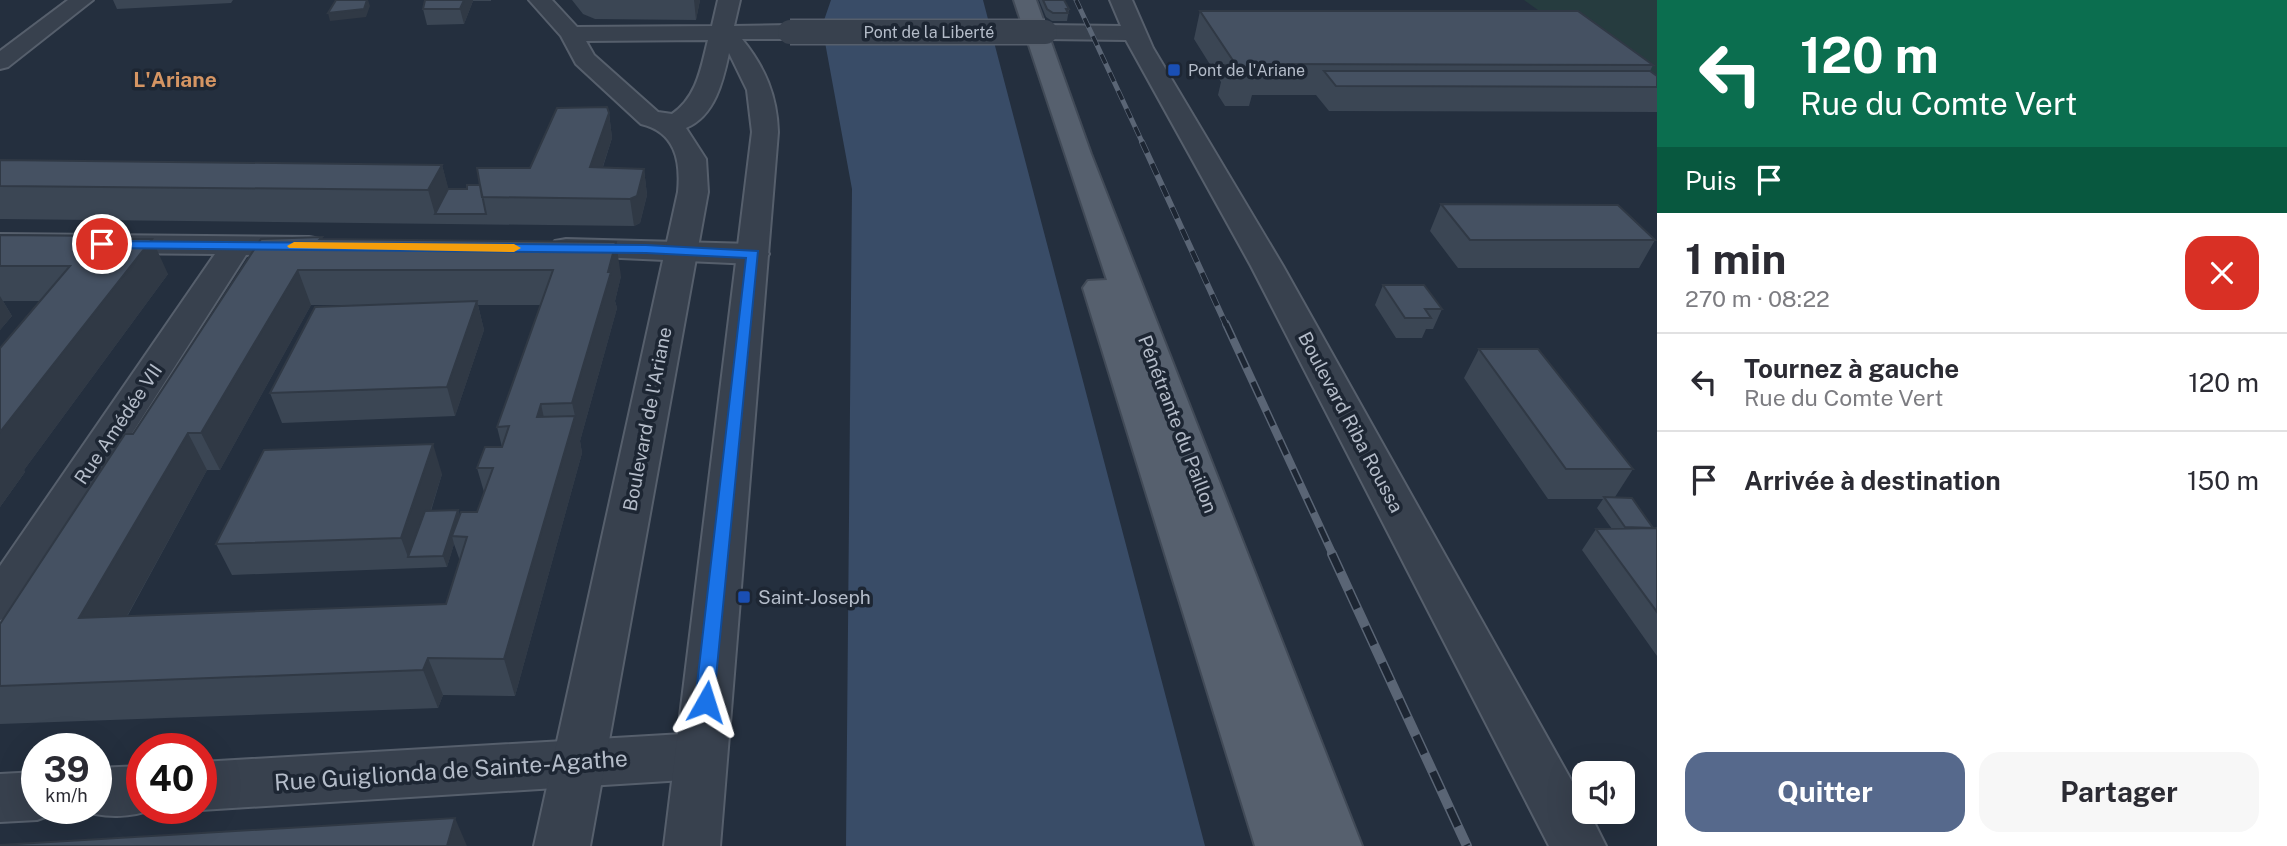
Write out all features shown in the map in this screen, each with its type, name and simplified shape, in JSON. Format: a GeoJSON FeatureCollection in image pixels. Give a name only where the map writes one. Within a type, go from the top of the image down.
{"type":"FeatureCollection","features":[{"type":"Feature","properties":{"kind":"main road","name":"Pénétrante du Paillon"},"geometry":{"type":"LineString","coordinates":[[1007,0],[1283,846]]}},
{"type":"Feature","properties":{"kind":"main road","name":"Pénétrante du Paillon"},"geometry":{"type":"LineString","coordinates":[[1025,0],[1077,154],[1334,846]]}},
{"type":"Feature","properties":{"kind":"street"},"geometry":{"type":"LineString","coordinates":[[0,62],[82,0]]}},
{"type":"Feature","properties":{"kind":"street","name":"Boulevard de l'Ariane"},"geometry":{"type":"LineString","coordinates":[[540,0],[571,34],[584,59],[650,118],[663,120],[690,147],[695,166],[693,192],[562,846]]}},
{"type":"Feature","properties":{"kind":"street"},"geometry":{"type":"LineString","coordinates":[[663,120],[680,121],[697,108],[711,79],[726,16]]}},
{"type":"Feature","properties":{"kind":"street"},"geometry":{"type":"LineString","coordinates":[[692,846],[766,107],[758,82],[737,46],[726,16]]}},
{"type":"Feature","properties":{"kind":"street","name":"Pont de la Liberté"},"geometry":{"type":"LineString","coordinates":[[571,34],[726,16],[790,32],[1045,32],[1128,17]]}},
{"type":"Feature","properties":{"kind":"street","name":"Boulevard Riba Roussa"},"geometry":{"type":"LineString","coordinates":[[1128,17],[1267,266],[1578,846]]}},
{"type":"Feature","properties":{"kind":"street"},"geometry":{"type":"LineString","coordinates":[[0,243],[332,246]]}},
{"type":"Feature","properties":{"kind":"street","name":"Rue Amédée VII"},"geometry":{"type":"LineString","coordinates":[[0,602],[236,245]]}},
{"type":"Feature","properties":{"kind":"street"},"geometry":{"type":"LineString","coordinates":[[537,248],[753,254]]}},
{"type":"Feature","properties":{"kind":"street","name":"Rue Guiglionda de Sainte-Agathe"},"geometry":{"type":"LineString","coordinates":[[217,785],[701,756]]}},
{"type":"Feature","properties":{"kind":"street"},"geometry":{"type":"LineString","coordinates":[[0,798],[21,797]]}},
{"type":"Feature","properties":{"kind":"green space"},"geometry":{"type":"Polygon","coordinates":[[[1524,0],[1657,0],[1657,95],[1524,0]]]}},
{"type":"Feature","properties":{"kind":"water"},"geometry":{"type":"Polygon","coordinates":[[[831,0],[983,0],[1205,846],[846,846],[852,189],[822,26],[831,0]]]}},
{"type":"Feature","properties":{"kind":"building"},"geometry":{"type":"Polygon","coordinates":[[[336,0],[367,0],[364,9],[328,13],[336,0]]]}},
{"type":"Feature","properties":{"kind":"building"},"geometry":{"type":"Polygon","coordinates":[[[425,0],[464,0],[460,9],[423,9],[425,0]]]}},
{"type":"Feature","properties":{"kind":"building"},"geometry":{"type":"Polygon","coordinates":[[[1043,0],[1064,0],[1069,9],[1066,9],[1068,13],[1053,13],[1047,9],[1043,0]]]}},
{"type":"Feature","properties":{"kind":"building"},"geometry":{"type":"Polygon","coordinates":[[[1200,11],[1578,11],[1653,65],[1249,64],[1257,75],[1232,76],[1225,65],[1236,65],[1200,11]]]}},
{"type":"Feature","properties":{"kind":"building"},"geometry":{"type":"Polygon","coordinates":[[[1324,71],[1650,71],[1657,76],[1657,87],[1336,86],[1324,71]]]}},
{"type":"Feature","properties":{"kind":"building"},"geometry":{"type":"Polygon","coordinates":[[[607,107],[609,113],[590,167],[644,169],[637,196],[630,199],[482,197],[477,168],[530,168],[557,108],[607,107]]]}},
{"type":"Feature","properties":{"kind":"building"},"geometry":{"type":"Polygon","coordinates":[[[0,160],[442,165],[428,190],[0,186],[0,160]]]}},
{"type":"Feature","properties":{"kind":"building"},"geometry":{"type":"Polygon","coordinates":[[[467,185],[480,185],[486,214],[435,214],[448,189],[467,189],[467,185]]]}},
{"type":"Feature","properties":{"kind":"building"},"geometry":{"type":"Polygon","coordinates":[[[1441,204],[1618,205],[1655,240],[1470,240],[1441,204]]]}},
{"type":"Feature","properties":{"kind":"building"},"geometry":{"type":"Polygon","coordinates":[[[0,235],[152,239],[0,432],[0,348],[70,266],[0,266],[0,235]]]}},
{"type":"Feature","properties":{"kind":"building"},"geometry":{"type":"Polygon","coordinates":[[[322,237],[320,239],[616,242],[608,272],[611,272],[572,403],[541,404],[537,417],[575,416],[504,659],[428,658],[423,670],[0,686],[0,624],[125,434],[133,434],[261,239],[322,237]],[[298,270],[201,433],[188,433],[79,618],[446,604],[467,537],[452,536],[461,512],[477,512],[493,468],[477,468],[485,447],[502,447],[509,426],[497,427],[553,270],[298,270]]]}},
{"type":"Feature","properties":{"kind":"building"},"geometry":{"type":"Polygon","coordinates":[[[1383,285],[1424,285],[1442,309],[1425,309],[1431,318],[1405,318],[1383,285]]]}},
{"type":"Feature","properties":{"kind":"building"},"geometry":{"type":"Polygon","coordinates":[[[477,301],[447,387],[270,393],[315,307],[477,301]]]}},
{"type":"Feature","properties":{"kind":"building"},"geometry":{"type":"Polygon","coordinates":[[[1479,349],[1538,349],[1633,469],[1566,469],[1479,349]]]}},
{"type":"Feature","properties":{"kind":"building"},"geometry":{"type":"Polygon","coordinates":[[[433,444],[401,538],[216,544],[264,450],[433,444]]]}},
{"type":"Feature","properties":{"kind":"building"},"geometry":{"type":"Polygon","coordinates":[[[1604,497],[1632,498],[1653,528],[1625,527],[1604,497]]]}},
{"type":"Feature","properties":{"kind":"building"},"geometry":{"type":"Polygon","coordinates":[[[458,510],[443,556],[408,557],[425,511],[458,510]]]}},
{"type":"Feature","properties":{"kind":"building"},"geometry":{"type":"Polygon","coordinates":[[[1657,528],[1657,612],[1596,529],[1657,528]]]}},
{"type":"Feature","properties":{"kind":"building"},"geometry":{"type":"Polygon","coordinates":[[[455,818],[447,846],[0,846],[0,845],[455,818]]]}},
{"type":"Feature","properties":{"kind":"railway"},"geometry":{"type":"LineString","coordinates":[[1076,0],[1143,144]]}},
{"type":"Feature","properties":{"kind":"railway"},"geometry":{"type":"LineString","coordinates":[[1142,142],[1226,325]]}},
{"type":"Feature","properties":{"kind":"railway"},"geometry":{"type":"LineString","coordinates":[[1226,324],[1333,555]]}},
{"type":"Feature","properties":{"kind":"railway"},"geometry":{"type":"LineString","coordinates":[[1332,554],[1467,846]]}},
{"type":"Feature","properties":{"kind":"slow traffic"},"geometry":{"type":"LineString","coordinates":[[294,246],[514,248]]}},
{"type":"Feature","properties":{"kind":"place","name":"Pont de l'Ariane"},"geometry":{"type":"Point","coordinates":[1174,70]}},
{"type":"Feature","properties":{"kind":"place","name":"Saint-Joseph"},"geometry":{"type":"Point","coordinates":[744,597]}},
{"type":"Feature","properties":{"kind":"district","name":"L'Ariane"},"geometry":{"type":"Point","coordinates":[175,79]}},
{"type":"Feature","properties":{"kind":"route"},"geometry":{"type":"LineString","coordinates":[[102,244],[646,249],[753,254],[706,702]]}}]}
